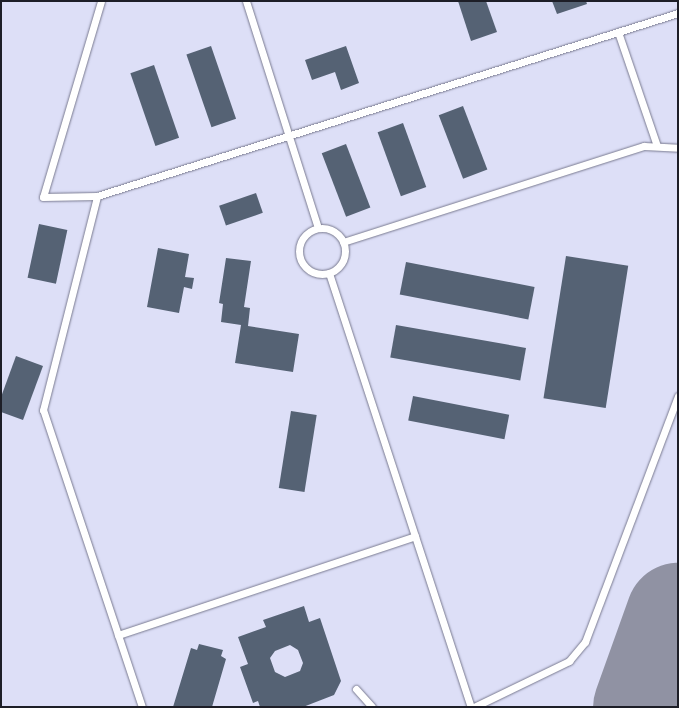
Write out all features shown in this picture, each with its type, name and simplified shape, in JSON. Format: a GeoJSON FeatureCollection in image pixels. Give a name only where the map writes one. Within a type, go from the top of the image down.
{"type":"FeatureCollection","features":[{"type":"Feature","properties":{"kind":"lane"},"geometry":{"type":"LineString","coordinates":[[101,1],[42,196],[97,196],[678,13]]}},
{"type":"Feature","properties":{"kind":"lane"},"geometry":{"type":"LineString","coordinates":[[246,1],[318,228]]}},
{"type":"Feature","properties":{"kind":"lane"},"geometry":{"type":"LineString","coordinates":[[618,32],[657,146]]}},
{"type":"Feature","properties":{"kind":"lane"},"geometry":{"type":"LineString","coordinates":[[343,242],[644,146],[678,148]]}},
{"type":"Feature","properties":{"kind":"lane"},"geometry":{"type":"LineString","coordinates":[[97,196],[43,410],[142,707]]}},
{"type":"Feature","properties":{"kind":"lane"},"geometry":{"type":"LineString","coordinates":[[318,228],[333,230],[343,242],[345,249],[341,264],[329,274],[314,273],[302,264],[298,249],[304,235],[318,228]]}},
{"type":"Feature","properties":{"kind":"lane"},"geometry":{"type":"LineString","coordinates":[[329,274],[472,707],[562,665],[584,642],[678,396]]}},
{"type":"Feature","properties":{"kind":"lane"},"geometry":{"type":"LineString","coordinates":[[118,635],[415,536]]}},
{"type":"Feature","properties":{"kind":"lane"},"geometry":{"type":"LineString","coordinates":[[356,689],[372,707]]}},
{"type":"Feature","properties":{"kind":"building"},"geometry":{"type":"Polygon","coordinates":[[[458,1],[486,1],[497,32],[471,41],[458,1]]]}},
{"type":"Feature","properties":{"kind":"building"},"geometry":{"type":"Polygon","coordinates":[[[552,1],[586,1],[587,4],[557,14],[552,1]]]}},
{"type":"Feature","properties":{"kind":"building"},"geometry":{"type":"Polygon","coordinates":[[[211,46],[236,119],[211,127],[186,54],[211,46]]]}},
{"type":"Feature","properties":{"kind":"building"},"geometry":{"type":"Polygon","coordinates":[[[346,46],[359,83],[341,90],[335,72],[312,80],[305,60],[346,46]]]}},
{"type":"Feature","properties":{"kind":"building"},"geometry":{"type":"Polygon","coordinates":[[[154,65],[179,138],[155,146],[130,73],[154,65]]]}},
{"type":"Feature","properties":{"kind":"building"},"geometry":{"type":"Polygon","coordinates":[[[463,106],[487,169],[463,179],[439,115],[463,106]]]}},
{"type":"Feature","properties":{"kind":"building"},"geometry":{"type":"Polygon","coordinates":[[[403,123],[426,187],[401,196],[378,132],[403,123]]]}},
{"type":"Feature","properties":{"kind":"building"},"geometry":{"type":"Polygon","coordinates":[[[346,144],[370,207],[346,217],[322,153],[346,144]]]}},
{"type":"Feature","properties":{"kind":"building"},"geometry":{"type":"Polygon","coordinates":[[[256,193],[263,213],[226,226],[219,206],[256,193]]]}},
{"type":"Feature","properties":{"kind":"building"},"geometry":{"type":"Polygon","coordinates":[[[39,224],[67,230],[56,284],[28,278],[39,224]]]}},
{"type":"Feature","properties":{"kind":"building"},"geometry":{"type":"Polygon","coordinates":[[[158,248],[189,254],[185,277],[194,278],[192,289],[184,287],[179,313],[147,307],[158,248]]]}},
{"type":"Feature","properties":{"kind":"building"},"geometry":{"type":"Polygon","coordinates":[[[566,256],[628,266],[606,408],[543,398],[566,256]]]}},
{"type":"Feature","properties":{"kind":"building"},"geometry":{"type":"Polygon","coordinates":[[[226,258],[251,261],[244,307],[250,308],[248,326],[299,334],[293,372],[235,363],[241,325],[221,322],[223,304],[219,303],[226,258]]]}},
{"type":"Feature","properties":{"kind":"building"},"geometry":{"type":"Polygon","coordinates":[[[406,262],[535,287],[528,319],[400,294],[406,262]]]}},
{"type":"Feature","properties":{"kind":"building"},"geometry":{"type":"Polygon","coordinates":[[[396,325],[526,348],[520,380],[390,357],[396,325]]]}},
{"type":"Feature","properties":{"kind":"building"},"geometry":{"type":"Polygon","coordinates":[[[16,356],[43,366],[23,420],[1,412],[1,397],[16,356]]]}},
{"type":"Feature","properties":{"kind":"building"},"geometry":{"type":"Polygon","coordinates":[[[413,396],[509,415],[504,439],[408,421],[413,396]]]}},
{"type":"Feature","properties":{"kind":"building"},"geometry":{"type":"Polygon","coordinates":[[[291,411],[317,415],[304,492],[279,488],[291,411]]]}},
{"type":"Feature","properties":{"kind":"building"},"geometry":{"type":"Polygon","coordinates":[[[304,606],[309,622],[320,618],[341,681],[334,695],[303,707],[260,707],[258,701],[253,703],[240,667],[248,664],[238,637],[266,627],[263,620],[304,606]],[[290,645],[275,651],[270,658],[275,672],[285,677],[300,671],[303,663],[298,650],[290,645]]]}},
{"type":"Feature","properties":{"kind":"building"},"geometry":{"type":"Polygon","coordinates":[[[199,644],[223,650],[221,656],[226,659],[212,707],[173,707],[191,648],[197,650],[199,644]]]}},
{"type":"Feature","properties":{"kind":"runway"},"geometry":{"type":"LineString","coordinates":[[645,707],[678,615]]}}]}
